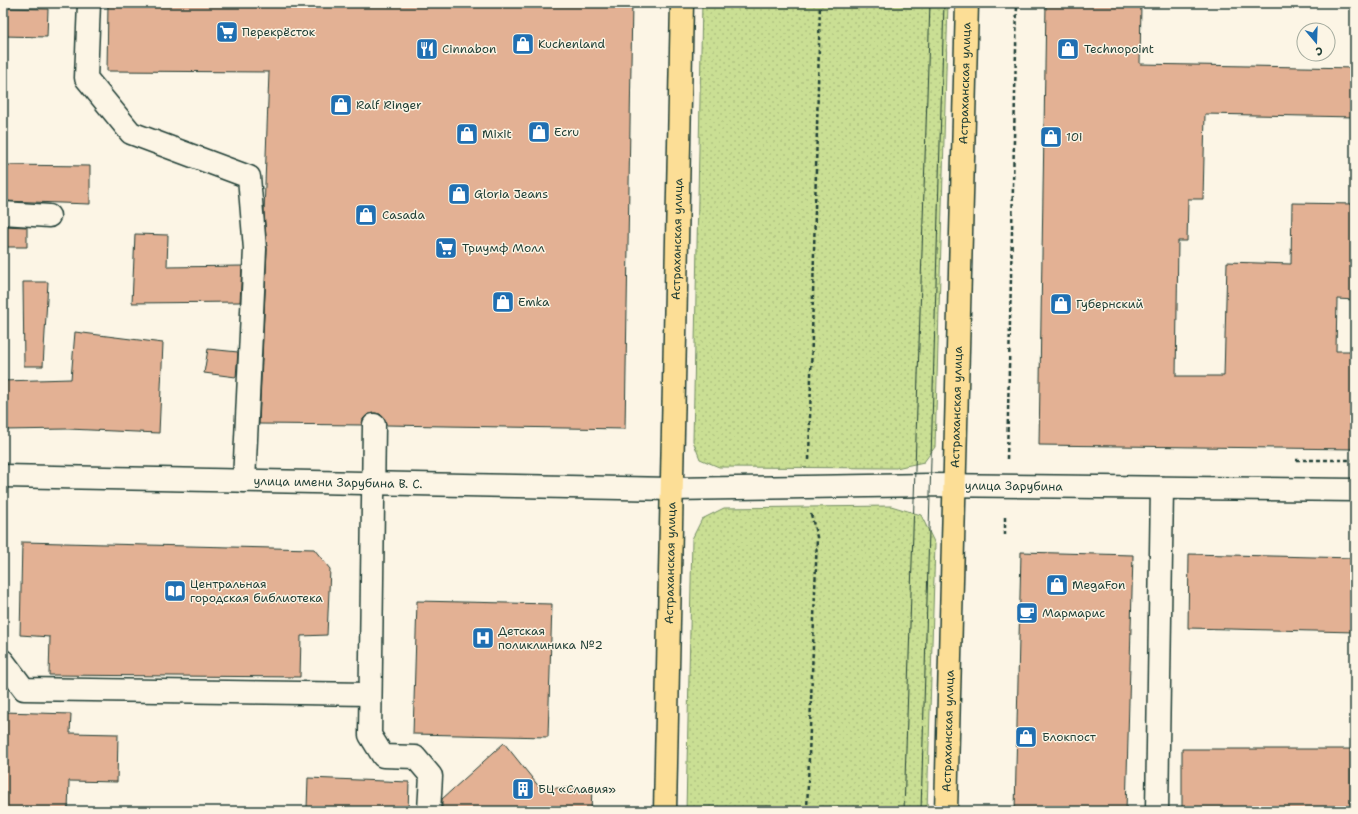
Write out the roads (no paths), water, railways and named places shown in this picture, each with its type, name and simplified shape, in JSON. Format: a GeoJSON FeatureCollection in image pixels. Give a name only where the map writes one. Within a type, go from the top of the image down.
{"type":"FeatureCollection","features":[{"type":"Feature","properties":{"kind":"main road","name":"Астраханская улица"},"geometry":{"type":"LineString","coordinates":[[665,811],[682,3]]}},
{"type":"Feature","properties":{"kind":"main road","name":"Астраханская улица"},"geometry":{"type":"LineString","coordinates":[[946,811],[967,3]]}},
{"type":"Feature","properties":{"kind":"street"},"geometry":{"type":"LineString","coordinates":[[89,3],[86,78],[131,133],[249,177],[255,249],[244,481]]}},
{"type":"Feature","properties":{"kind":"street"},"geometry":{"type":"LineString","coordinates":[[3,213],[50,216]]}},
{"type":"Feature","properties":{"kind":"street"},"geometry":{"type":"LineString","coordinates":[[374,425],[369,694],[370,735],[383,756],[415,757],[431,776],[429,811]]}},
{"type":"Feature","properties":{"kind":"street","name":"улица имени Зарубина В. С."},"geometry":{"type":"LineString","coordinates":[[3,476],[372,485],[672,489]]}},
{"type":"Feature","properties":{"kind":"street","name":"улица Зарубина"},"geometry":{"type":"LineString","coordinates":[[672,489],[931,485],[954,487],[1355,490]]}},
{"type":"Feature","properties":{"kind":"street"},"geometry":{"type":"LineString","coordinates":[[1157,811],[1162,488]]}},
{"type":"Feature","properties":{"kind":"street"},"geometry":{"type":"LineString","coordinates":[[3,661],[24,690],[369,694]]}},
{"type":"Feature","properties":{"kind":"tram line"},"geometry":{"type":"LineString","coordinates":[[904,811],[930,3]]}},
{"type":"Feature","properties":{"kind":"tram line"},"geometry":{"type":"LineString","coordinates":[[921,811],[944,3]]}},
{"type":"Feature","properties":{"kind":"place","name":"Перекрёсток"},"geometry":{"type":"Point","coordinates":[227,32]}},
{"type":"Feature","properties":{"kind":"place","name":"Kuchenland"},"geometry":{"type":"Point","coordinates":[523,44]}},
{"type":"Feature","properties":{"kind":"place","name":"Cinnabon"},"geometry":{"type":"Point","coordinates":[427,49]}},
{"type":"Feature","properties":{"kind":"place","name":"Technopoint"},"geometry":{"type":"Point","coordinates":[1068,49]}},
{"type":"Feature","properties":{"kind":"place","name":"Ralf Ringer"},"geometry":{"type":"Point","coordinates":[341,105]}},
{"type":"Feature","properties":{"kind":"place","name":"Ecru"},"geometry":{"type":"Point","coordinates":[539,132]}},
{"type":"Feature","properties":{"kind":"place","name":"Mixit"},"geometry":{"type":"Point","coordinates":[467,134]}},
{"type":"Feature","properties":{"kind":"place","name":"10i"},"geometry":{"type":"Point","coordinates":[1051,137]}},
{"type":"Feature","properties":{"kind":"place","name":"Gloria Jeans"},"geometry":{"type":"Point","coordinates":[459,194]}},
{"type":"Feature","properties":{"kind":"place","name":"Casada"},"geometry":{"type":"Point","coordinates":[366,215]}},
{"type":"Feature","properties":{"kind":"place","name":"Триумф Молл"},"geometry":{"type":"Point","coordinates":[446,248]}},
{"type":"Feature","properties":{"kind":"place","name":"Emka"},"geometry":{"type":"Point","coordinates":[503,302]}},
{"type":"Feature","properties":{"kind":"place","name":"Губернский"},"geometry":{"type":"Point","coordinates":[1061,304]}},
{"type":"Feature","properties":{"kind":"place","name":"MegaFon"},"geometry":{"type":"Point","coordinates":[1057,585]}},
{"type":"Feature","properties":{"kind":"place","name":"Центральная городская библиотека"},"geometry":{"type":"Point","coordinates":[175,591]}},
{"type":"Feature","properties":{"kind":"place","name":"Мармарис"},"geometry":{"type":"Point","coordinates":[1027,613]}},
{"type":"Feature","properties":{"kind":"place","name":"Детская поликлиника №2"},"geometry":{"type":"Point","coordinates":[483,638]}},
{"type":"Feature","properties":{"kind":"place","name":"Блокпост"},"geometry":{"type":"Point","coordinates":[1026,737]}},
{"type":"Feature","properties":{"kind":"place","name":"БЦ «Славия»"},"geometry":{"type":"Point","coordinates":[523,789]}}]}
